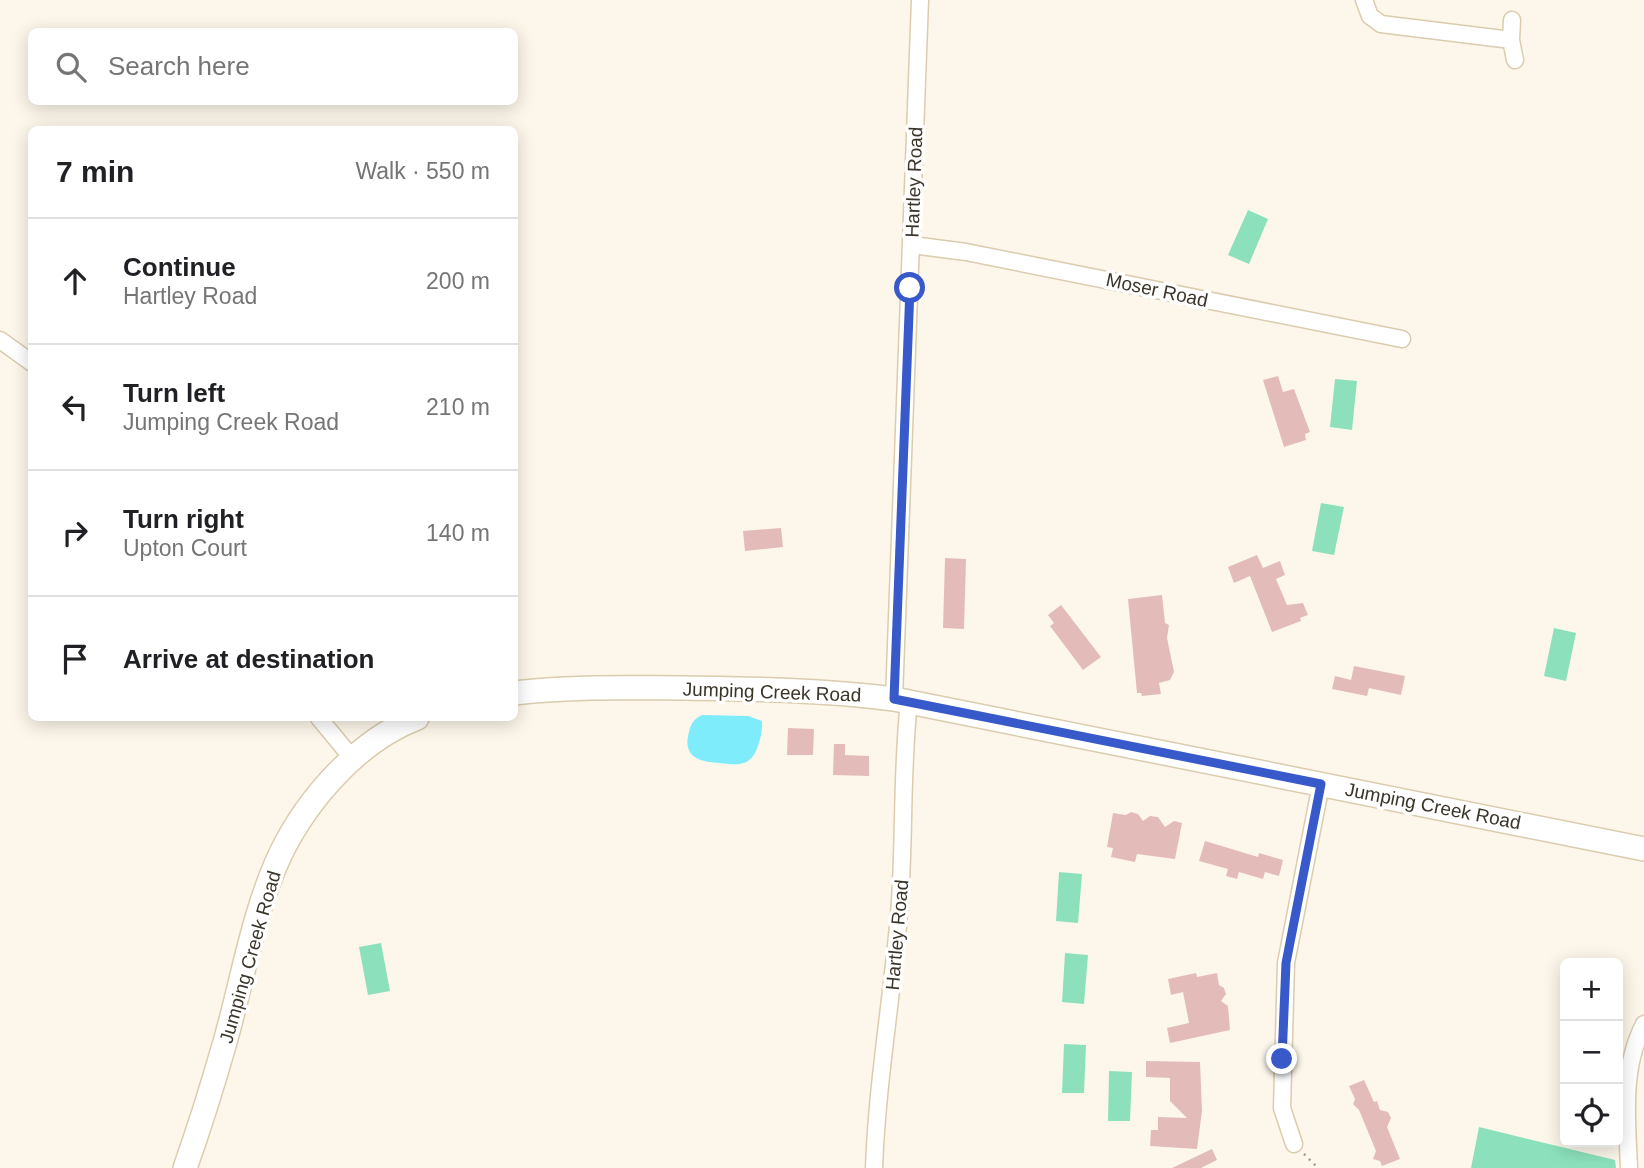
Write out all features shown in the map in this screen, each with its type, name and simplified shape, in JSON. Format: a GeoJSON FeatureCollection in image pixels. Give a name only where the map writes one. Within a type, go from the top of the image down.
{"type":"FeatureCollection","features":[{"type":"Feature","properties":{"kind":"main road","name":"Jumping Creek Road"},"geometry":{"type":"LineString","coordinates":[[518,692],[646,688],[749,689],[815,691],[901,700],[1644,849]]}},
{"type":"Feature","properties":{"kind":"main road","name":"Jumping Creek Road"},"geometry":{"type":"LineString","coordinates":[[185,1168],[225,1042],[259,912],[281,853],[317,798],[352,758],[378,739],[411,721]]}},
{"type":"Feature","properties":{"kind":"street","name":"Hartley Road"},"geometry":{"type":"LineString","coordinates":[[874,1168],[875,1123],[890,1014],[902,875],[901,700],[920,0]]}},
{"type":"Feature","properties":{"kind":"street"},"geometry":{"type":"LineString","coordinates":[[1364,0],[1370,16],[1381,23],[1511,40]]}},
{"type":"Feature","properties":{"kind":"street"},"geometry":{"type":"LineString","coordinates":[[1512,20],[1511,40],[1515,60]]}},
{"type":"Feature","properties":{"kind":"street","name":"Moser Road"},"geometry":{"type":"LineString","coordinates":[[912,245],[979,254],[1402,339]]}},
{"type":"Feature","properties":{"kind":"street"},"geometry":{"type":"LineString","coordinates":[[0,340],[28,360]]}},
{"type":"Feature","properties":{"kind":"street"},"geometry":{"type":"LineString","coordinates":[[321,721],[352,758]]}},
{"type":"Feature","properties":{"kind":"street"},"geometry":{"type":"LineString","coordinates":[[1294,1144],[1282,1108],[1285,970],[1321,784]]}},
{"type":"Feature","properties":{"kind":"street"},"geometry":{"type":"LineString","coordinates":[[1629,1168],[1626,1099],[1637,1066],[1644,1024]]}},
{"type":"Feature","properties":{"kind":"path"},"geometry":{"type":"LineString","coordinates":[[1294,1144],[1318,1168]]}},
{"type":"Feature","properties":{"kind":"green space"},"geometry":{"type":"Polygon","coordinates":[[[1248,210],[1268,219],[1249,264],[1228,255],[1248,210]]]}},
{"type":"Feature","properties":{"kind":"green space"},"geometry":{"type":"Polygon","coordinates":[[[1335,379],[1357,381],[1352,430],[1330,427],[1335,379]]]}},
{"type":"Feature","properties":{"kind":"green space"},"geometry":{"type":"Polygon","coordinates":[[[1321,503],[1344,507],[1334,555],[1312,551],[1321,503]]]}},
{"type":"Feature","properties":{"kind":"green space"},"geometry":{"type":"Polygon","coordinates":[[[1554,628],[1576,633],[1566,681],[1544,676],[1554,628]]]}},
{"type":"Feature","properties":{"kind":"green space"},"geometry":{"type":"Polygon","coordinates":[[[1059,872],[1082,874],[1078,923],[1056,921],[1059,872]]]}},
{"type":"Feature","properties":{"kind":"green space"},"geometry":{"type":"Polygon","coordinates":[[[381,943],[390,991],[368,995],[359,947],[381,943]]]}},
{"type":"Feature","properties":{"kind":"green space"},"geometry":{"type":"Polygon","coordinates":[[[1065,953],[1088,955],[1084,1004],[1062,1002],[1065,953]]]}},
{"type":"Feature","properties":{"kind":"green space"},"geometry":{"type":"Polygon","coordinates":[[[1064,1044],[1086,1045],[1084,1093],[1062,1093],[1064,1044]]]}},
{"type":"Feature","properties":{"kind":"green space"},"geometry":{"type":"Polygon","coordinates":[[[1109,1071],[1132,1072],[1130,1121],[1108,1121],[1109,1071]]]}},
{"type":"Feature","properties":{"kind":"green space"},"geometry":{"type":"Polygon","coordinates":[[[1479,1127],[1615,1160],[1616,1168],[1471,1168],[1479,1127]]]}},
{"type":"Feature","properties":{"kind":"water"},"geometry":{"type":"Polygon","coordinates":[[[702,715],[748,716],[762,721],[762,731],[752,758],[745,763],[734,764],[705,761],[690,753],[687,740],[689,732],[693,722],[702,715]]]}},
{"type":"Feature","properties":{"kind":"building"},"geometry":{"type":"Polygon","coordinates":[[[1278,376],[1283,392],[1294,389],[1310,432],[1305,434],[1306,440],[1284,447],[1263,380],[1278,376]]]}},
{"type":"Feature","properties":{"kind":"building"},"geometry":{"type":"Polygon","coordinates":[[[781,528],[783,547],[745,551],[743,531],[781,528]]]}},
{"type":"Feature","properties":{"kind":"building"},"geometry":{"type":"Polygon","coordinates":[[[1257,555],[1263,568],[1280,561],[1285,575],[1276,579],[1287,605],[1303,603],[1308,615],[1300,618],[1301,621],[1272,632],[1250,576],[1234,583],[1228,567],[1257,555]]]}},
{"type":"Feature","properties":{"kind":"building"},"geometry":{"type":"Polygon","coordinates":[[[945,558],[966,559],[964,629],[943,628],[945,558]]]}},
{"type":"Feature","properties":{"kind":"building"},"geometry":{"type":"Polygon","coordinates":[[[1162,595],[1165,623],[1169,625],[1167,638],[1174,672],[1170,680],[1159,683],[1161,694],[1142,696],[1137,693],[1128,599],[1162,595]]]}},
{"type":"Feature","properties":{"kind":"building"},"geometry":{"type":"Polygon","coordinates":[[[1061,605],[1101,657],[1083,670],[1050,626],[1054,623],[1048,615],[1061,605]]]}},
{"type":"Feature","properties":{"kind":"building"},"geometry":{"type":"Polygon","coordinates":[[[1354,666],[1405,676],[1401,695],[1369,688],[1367,696],[1332,689],[1335,676],[1351,680],[1354,666]]]}},
{"type":"Feature","properties":{"kind":"building"},"geometry":{"type":"Polygon","coordinates":[[[788,728],[814,729],[813,755],[787,755],[788,728]]]}},
{"type":"Feature","properties":{"kind":"building"},"geometry":{"type":"Polygon","coordinates":[[[834,744],[845,744],[845,755],[869,756],[869,776],[833,775],[834,744]]]}},
{"type":"Feature","properties":{"kind":"building"},"geometry":{"type":"Polygon","coordinates":[[[1131,812],[1138,814],[1143,821],[1150,816],[1158,817],[1165,827],[1174,821],[1182,823],[1175,859],[1137,854],[1135,862],[1111,857],[1113,848],[1107,847],[1113,813],[1126,815],[1131,812]]]}},
{"type":"Feature","properties":{"kind":"building"},"geometry":{"type":"Polygon","coordinates":[[[1205,841],[1258,857],[1259,853],[1283,860],[1279,876],[1265,872],[1263,879],[1239,872],[1237,879],[1226,876],[1228,869],[1199,861],[1205,841]]]}},
{"type":"Feature","properties":{"kind":"building"},"geometry":{"type":"Polygon","coordinates":[[[1196,973],[1197,977],[1217,973],[1219,985],[1224,988],[1226,994],[1221,1001],[1228,1006],[1230,1030],[1170,1043],[1167,1028],[1189,1023],[1183,992],[1171,995],[1168,979],[1196,973]]]}},
{"type":"Feature","properties":{"kind":"building"},"geometry":{"type":"Polygon","coordinates":[[[1146,1061],[1200,1062],[1202,1111],[1197,1149],[1150,1146],[1151,1130],[1158,1130],[1158,1117],[1187,1118],[1170,1101],[1170,1078],[1146,1077],[1146,1061]]]}},
{"type":"Feature","properties":{"kind":"building"},"geometry":{"type":"Polygon","coordinates":[[[1364,1080],[1374,1102],[1377,1101],[1380,1110],[1388,1112],[1391,1118],[1387,1127],[1400,1159],[1382,1166],[1380,1161],[1373,1159],[1376,1151],[1359,1110],[1353,1104],[1355,1099],[1349,1086],[1364,1080]]]}},
{"type":"Feature","properties":{"kind":"building"},"geometry":{"type":"Polygon","coordinates":[[[1212,1149],[1217,1160],[1201,1168],[1172,1168],[1212,1149]]]}},
{"type":"Feature","properties":{"kind":"route"},"geometry":{"type":"LineString","coordinates":[[910,288],[894,699],[1321,784],[1286,963],[1282,1059]]}}]}
